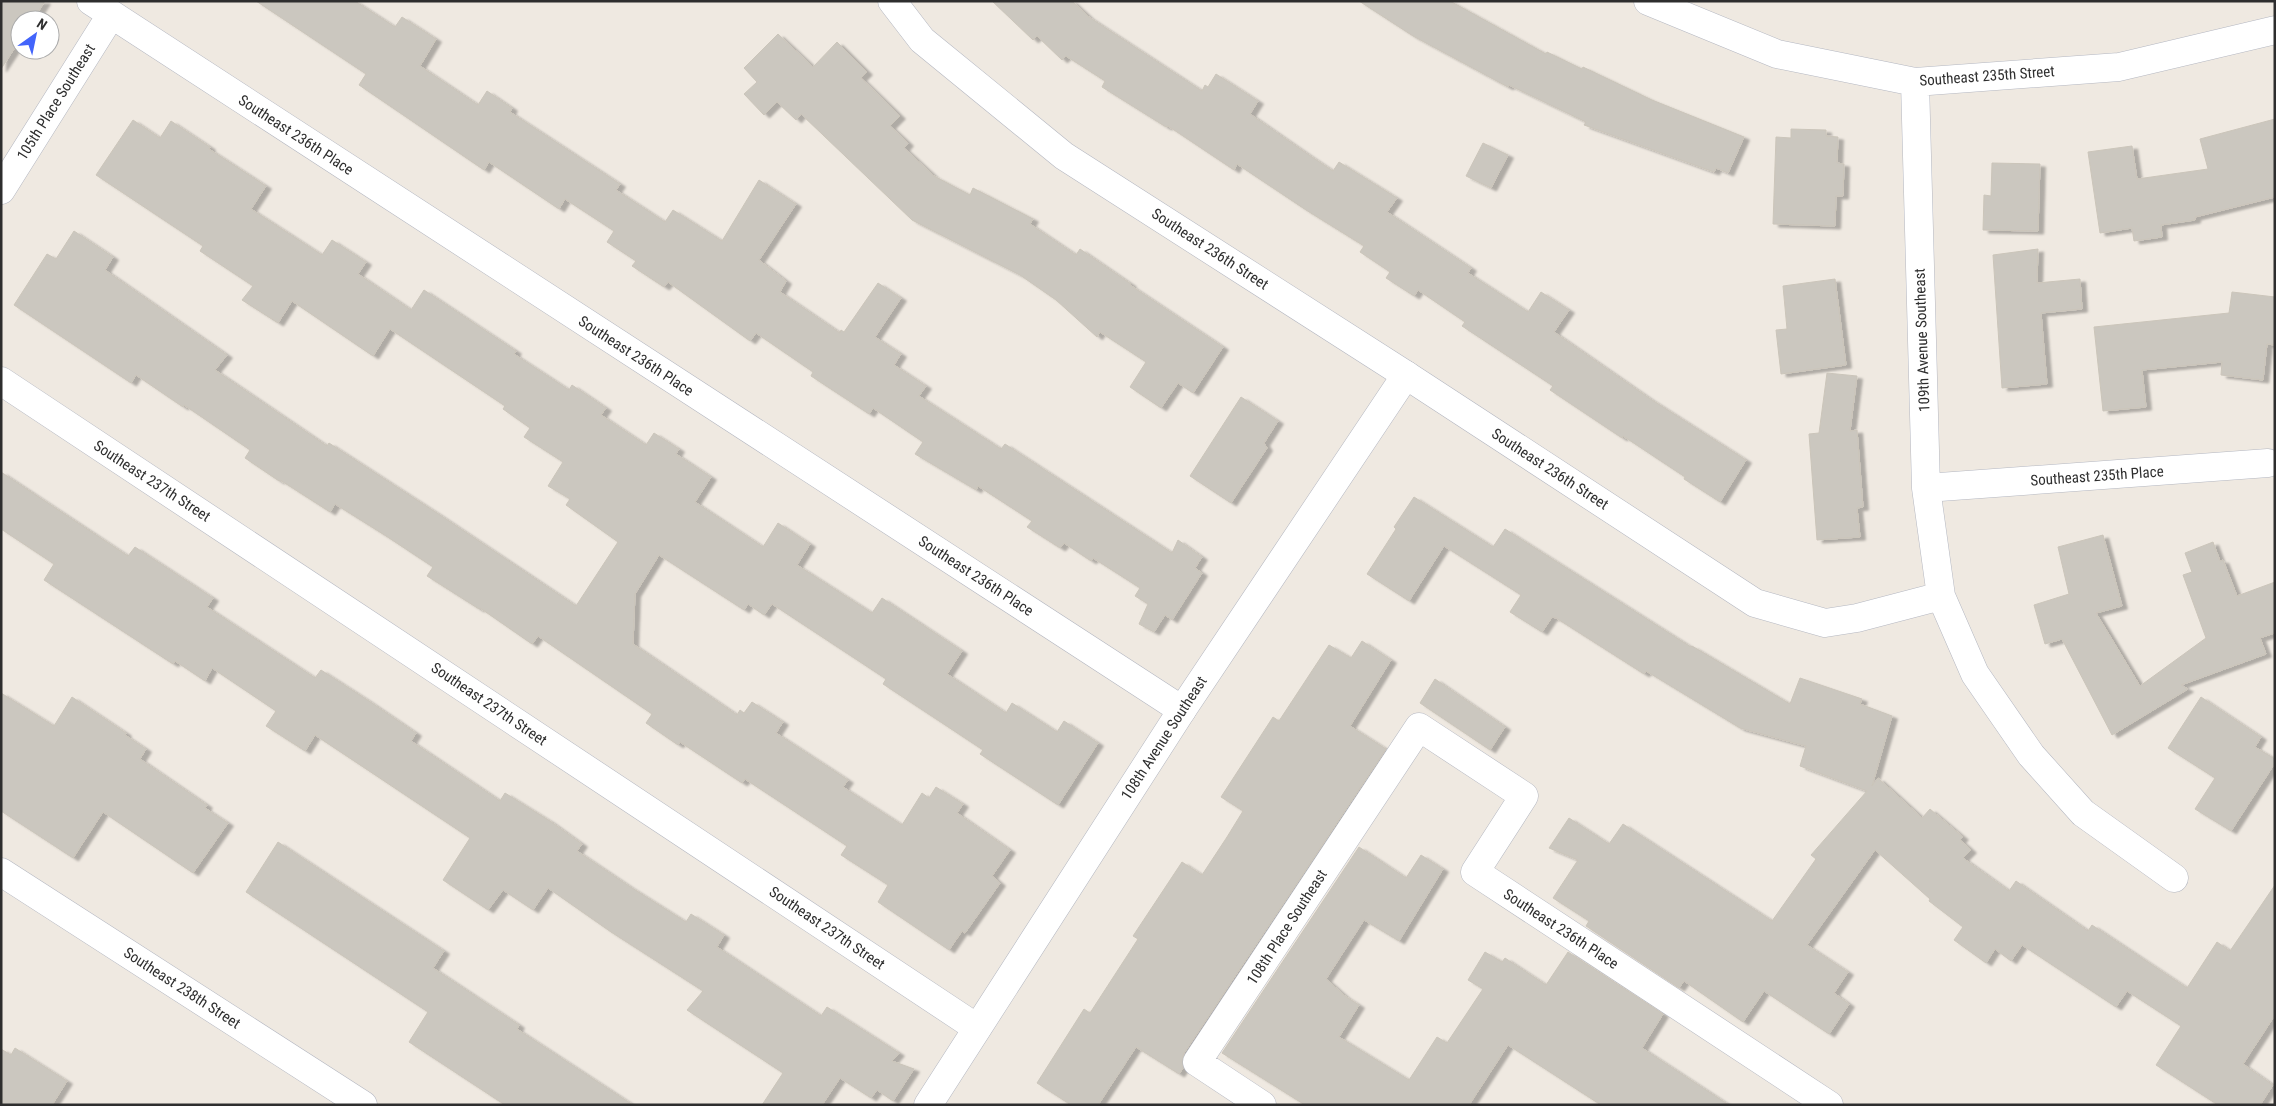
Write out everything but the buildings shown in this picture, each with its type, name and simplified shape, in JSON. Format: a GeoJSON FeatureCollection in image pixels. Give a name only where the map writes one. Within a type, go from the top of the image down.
{"type":"FeatureCollection","features":[{"type":"Feature","properties":{"kind":"street","name":"Southeast 236th Street"},"geometry":{"type":"LineString","coordinates":[[892,1],[922,40],[1064,156],[1406,374],[1755,603],[1825,622],[1857,618],[1941,596]]}},
{"type":"Feature","properties":{"kind":"street","name":"Southeast 235th Street"},"geometry":{"type":"LineString","coordinates":[[1651,2],[1777,54],[1915,82],[2119,67],[2275,30]]}},
{"type":"Feature","properties":{"kind":"street","name":"105th Place Southeast"},"geometry":{"type":"LineString","coordinates":[[1,190],[101,8]]}},
{"type":"Feature","properties":{"kind":"street","name":"Southeast 236th Place"},"geometry":{"type":"LineString","coordinates":[[101,8],[1182,710]]}},
{"type":"Feature","properties":{"kind":"street","name":"109th Avenue Southeast"},"geometry":{"type":"LineString","coordinates":[[1915,82],[1926,488],[1941,596]]}},
{"type":"Feature","properties":{"kind":"street","name":"108th Avenue Southeast"},"geometry":{"type":"LineString","coordinates":[[928,1105],[1182,710],[1406,374]]}},
{"type":"Feature","properties":{"kind":"street","name":"Southeast 237th Street"},"geometry":{"type":"LineString","coordinates":[[1,381],[977,1028]]}},
{"type":"Feature","properties":{"kind":"street","name":"Southeast 235th Place"},"geometry":{"type":"LineString","coordinates":[[1926,488],[2268,463]]}},
{"type":"Feature","properties":{"kind":"street"},"geometry":{"type":"LineString","coordinates":[[1941,596],[1975,674],[2031,755],[2083,813],[2174,878]]}},
{"type":"Feature","properties":{"kind":"street","name":"Southeast 236th Place"},"geometry":{"type":"LineString","coordinates":[[1419,727],[1524,796],[1474,872],[1829,1105]]}},
{"type":"Feature","properties":{"kind":"street","name":"108th Place Southeast"},"geometry":{"type":"LineString","coordinates":[[1262,1105],[1197,1062],[1419,727]]}},
{"type":"Feature","properties":{"kind":"street","name":"Southeast 238th Street"},"geometry":{"type":"LineString","coordinates":[[1,872],[364,1105]]}}]}
